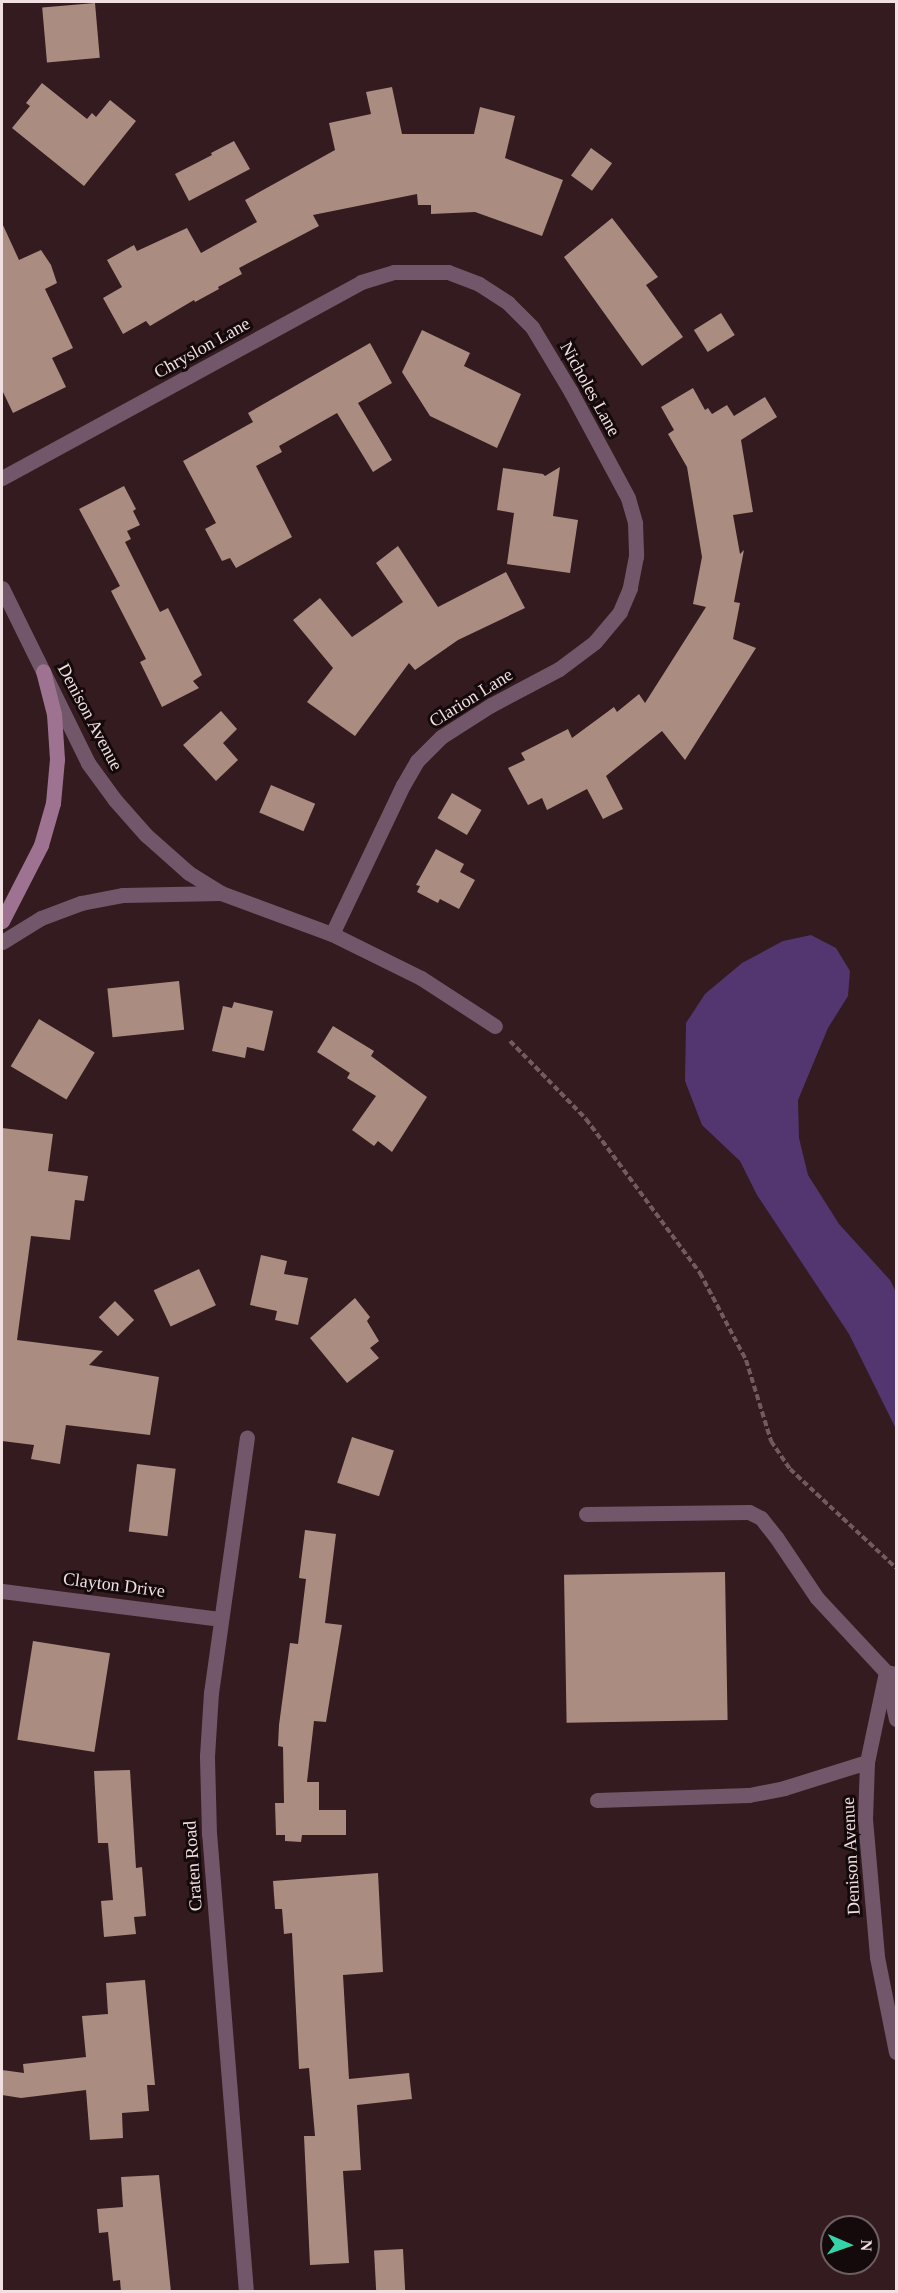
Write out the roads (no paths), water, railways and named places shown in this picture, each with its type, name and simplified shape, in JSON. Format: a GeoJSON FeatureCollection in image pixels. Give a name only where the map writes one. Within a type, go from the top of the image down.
{"type":"FeatureCollection","features":[{"type":"Feature","properties":{"kind":"street","name":"Chryslon Lane"},"geometry":{"type":"LineString","coordinates":[[2,478],[361,282],[394,272],[428,270]]}},
{"type":"Feature","properties":{"kind":"street","name":"Nicholes Lane"},"geometry":{"type":"LineString","coordinates":[[428,270],[448,272],[480,284],[508,303],[532,327],[571,392],[628,498],[634,523],[636,556],[630,588]]}},
{"type":"Feature","properties":{"kind":"street","name":"Denison Avenue"},"geometry":{"type":"LineString","coordinates":[[2,588],[88,763],[115,800],[163,850],[189,873],[221,893],[333,934],[421,978],[495,1026]]}},
{"type":"Feature","properties":{"kind":"street","name":"Clarion Lane"},"geometry":{"type":"LineString","coordinates":[[333,934],[403,785],[417,761],[441,737],[491,705],[558,669],[595,642],[620,612],[630,588]]}},
{"type":"Feature","properties":{"kind":"street"},"geometry":{"type":"LineString","coordinates":[[2,921],[41,845],[53,803],[57,759],[54,714],[43,671]]}},
{"type":"Feature","properties":{"kind":"street","name":"Denison Avenue"},"geometry":{"type":"LineString","coordinates":[[2,942],[41,918],[81,903],[123,895],[221,893]]}},
{"type":"Feature","properties":{"kind":"street","name":"Craten Road"},"geometry":{"type":"LineString","coordinates":[[246,2292],[209,1834],[207,1756],[211,1693],[247,1438]]}},
{"type":"Feature","properties":{"kind":"street"},"geometry":{"type":"LineString","coordinates":[[585,1514],[749,1512],[761,1518],[817,1598],[891,1673],[897,1719]]}},
{"type":"Feature","properties":{"kind":"street","name":"Clayton Drive"},"geometry":{"type":"LineString","coordinates":[[2,1591],[221,1619]]}},
{"type":"Feature","properties":{"kind":"street","name":"Denison Avenue"},"geometry":{"type":"LineString","coordinates":[[891,1673],[867,1762],[865,1819],[877,1957],[887,2018],[897,2052]]}},
{"type":"Feature","properties":{"kind":"street"},"geometry":{"type":"LineString","coordinates":[[597,1800],[749,1795],[784,1788],[867,1762]]}}]}
